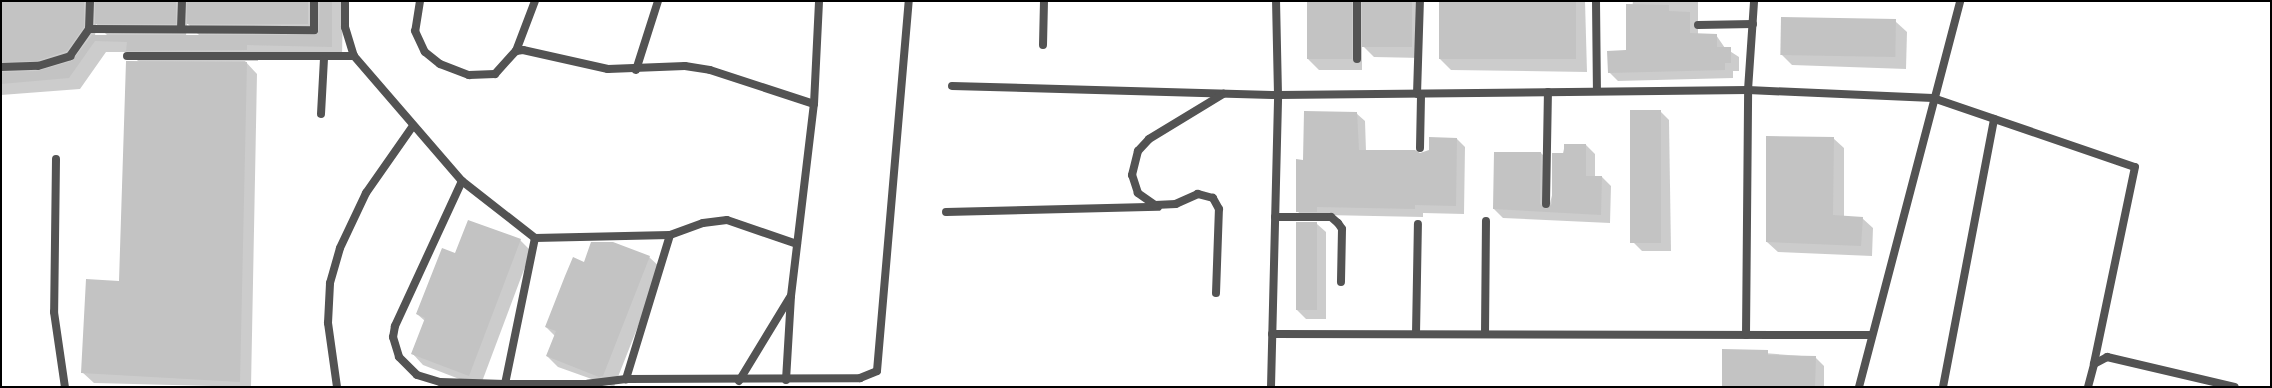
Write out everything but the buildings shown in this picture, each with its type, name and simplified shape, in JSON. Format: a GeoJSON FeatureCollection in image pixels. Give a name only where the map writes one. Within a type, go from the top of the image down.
{"type":"FeatureCollection","features":[{"type":"Feature","properties":{"kind":"street"},"geometry":{"type":"LineString","coordinates":[[1,67],[38,66],[70,56],[89,29],[90,1]]}},
{"type":"Feature","properties":{"kind":"street"},"geometry":{"type":"LineString","coordinates":[[182,1],[182,29]]}},
{"type":"Feature","properties":{"kind":"street"},"geometry":{"type":"LineString","coordinates":[[89,29],[314,30],[314,1]]}},
{"type":"Feature","properties":{"kind":"street"},"geometry":{"type":"LineString","coordinates":[[345,1],[345,27],[354,56],[462,181],[535,238],[670,235],[703,223],[728,220],[797,244]]}},
{"type":"Feature","properties":{"kind":"street"},"geometry":{"type":"LineString","coordinates":[[420,1],[416,17],[418,42],[440,64],[469,75],[489,77],[516,51],[535,1]]}},
{"type":"Feature","properties":{"kind":"street"},"geometry":{"type":"LineString","coordinates":[[636,70],[658,1]]}},
{"type":"Feature","properties":{"kind":"street"},"geometry":{"type":"LineString","coordinates":[[786,380],[790,296],[814,104],[820,1]]}},
{"type":"Feature","properties":{"kind":"street"},"geometry":{"type":"LineString","coordinates":[[462,181],[395,326],[393,337],[399,357],[408,368],[430,381],[505,384],[587,384],[626,379],[786,380],[860,378],[877,372],[880,364],[909,1]]}},
{"type":"Feature","properties":{"kind":"street"},"geometry":{"type":"LineString","coordinates":[[1043,45],[1044,1]]}},
{"type":"Feature","properties":{"kind":"street"},"geometry":{"type":"LineString","coordinates":[[1271,387],[1278,96],[1276,1]]}},
{"type":"Feature","properties":{"kind":"street"},"geometry":{"type":"LineString","coordinates":[[1357,1],[1357,59]]}},
{"type":"Feature","properties":{"kind":"street"},"geometry":{"type":"LineString","coordinates":[[1420,1],[1420,148]]}},
{"type":"Feature","properties":{"kind":"street"},"geometry":{"type":"LineString","coordinates":[[1596,1],[1597,92]]}},
{"type":"Feature","properties":{"kind":"street"},"geometry":{"type":"LineString","coordinates":[[1746,335],[1748,90],[1754,1]]}},
{"type":"Feature","properties":{"kind":"street"},"geometry":{"type":"LineString","coordinates":[[1859,387],[1870,335],[1960,1]]}},
{"type":"Feature","properties":{"kind":"street"},"geometry":{"type":"LineString","coordinates":[[1698,25],[1753,24]]}},
{"type":"Feature","properties":{"kind":"street"},"geometry":{"type":"LineString","coordinates":[[516,51],[608,69],[636,70],[685,66],[710,70],[814,104]]}},
{"type":"Feature","properties":{"kind":"street"},"geometry":{"type":"LineString","coordinates":[[126,56],[324,59],[354,56]]}},
{"type":"Feature","properties":{"kind":"street"},"geometry":{"type":"LineString","coordinates":[[321,114],[324,59]]}},
{"type":"Feature","properties":{"kind":"street"},"geometry":{"type":"LineString","coordinates":[[952,86],[1278,96],[1748,90],[1933,98],[2134,167],[2088,387]]}},
{"type":"Feature","properties":{"kind":"street"},"geometry":{"type":"LineString","coordinates":[[1546,204],[1548,92]]}},
{"type":"Feature","properties":{"kind":"street"},"geometry":{"type":"LineString","coordinates":[[1165,207],[1145,200],[1136,190],[1132,175],[1138,152],[1149,139],[1223,94]]}},
{"type":"Feature","properties":{"kind":"street"},"geometry":{"type":"LineString","coordinates":[[1943,387],[1994,118]]}},
{"type":"Feature","properties":{"kind":"street"},"geometry":{"type":"LineString","coordinates":[[337,387],[328,323],[330,283],[340,248],[366,193],[413,126]]}},
{"type":"Feature","properties":{"kind":"street"},"geometry":{"type":"LineString","coordinates":[[56,159],[54,312],[65,387]]}},
{"type":"Feature","properties":{"kind":"street"},"geometry":{"type":"LineString","coordinates":[[946,212],[1165,207],[1198,194],[1213,198],[1219,209],[1216,293]]}},
{"type":"Feature","properties":{"kind":"street"},"geometry":{"type":"LineString","coordinates":[[1275,217],[1331,217],[1338,223],[1342,229],[1341,282]]}},
{"type":"Feature","properties":{"kind":"street"},"geometry":{"type":"LineString","coordinates":[[1485,334],[1486,221]]}},
{"type":"Feature","properties":{"kind":"street"},"geometry":{"type":"LineString","coordinates":[[1416,334],[1418,224]]}},
{"type":"Feature","properties":{"kind":"street"},"geometry":{"type":"LineString","coordinates":[[626,379],[670,235]]}},
{"type":"Feature","properties":{"kind":"street"},"geometry":{"type":"LineString","coordinates":[[505,384],[535,238]]}},
{"type":"Feature","properties":{"kind":"street"},"geometry":{"type":"LineString","coordinates":[[739,380],[790,296]]}},
{"type":"Feature","properties":{"kind":"street"},"geometry":{"type":"LineString","coordinates":[[1272,334],[1870,335]]}},
{"type":"Feature","properties":{"kind":"street"},"geometry":{"type":"LineString","coordinates":[[2094,364],[2106,357],[2235,387]]}}]}
